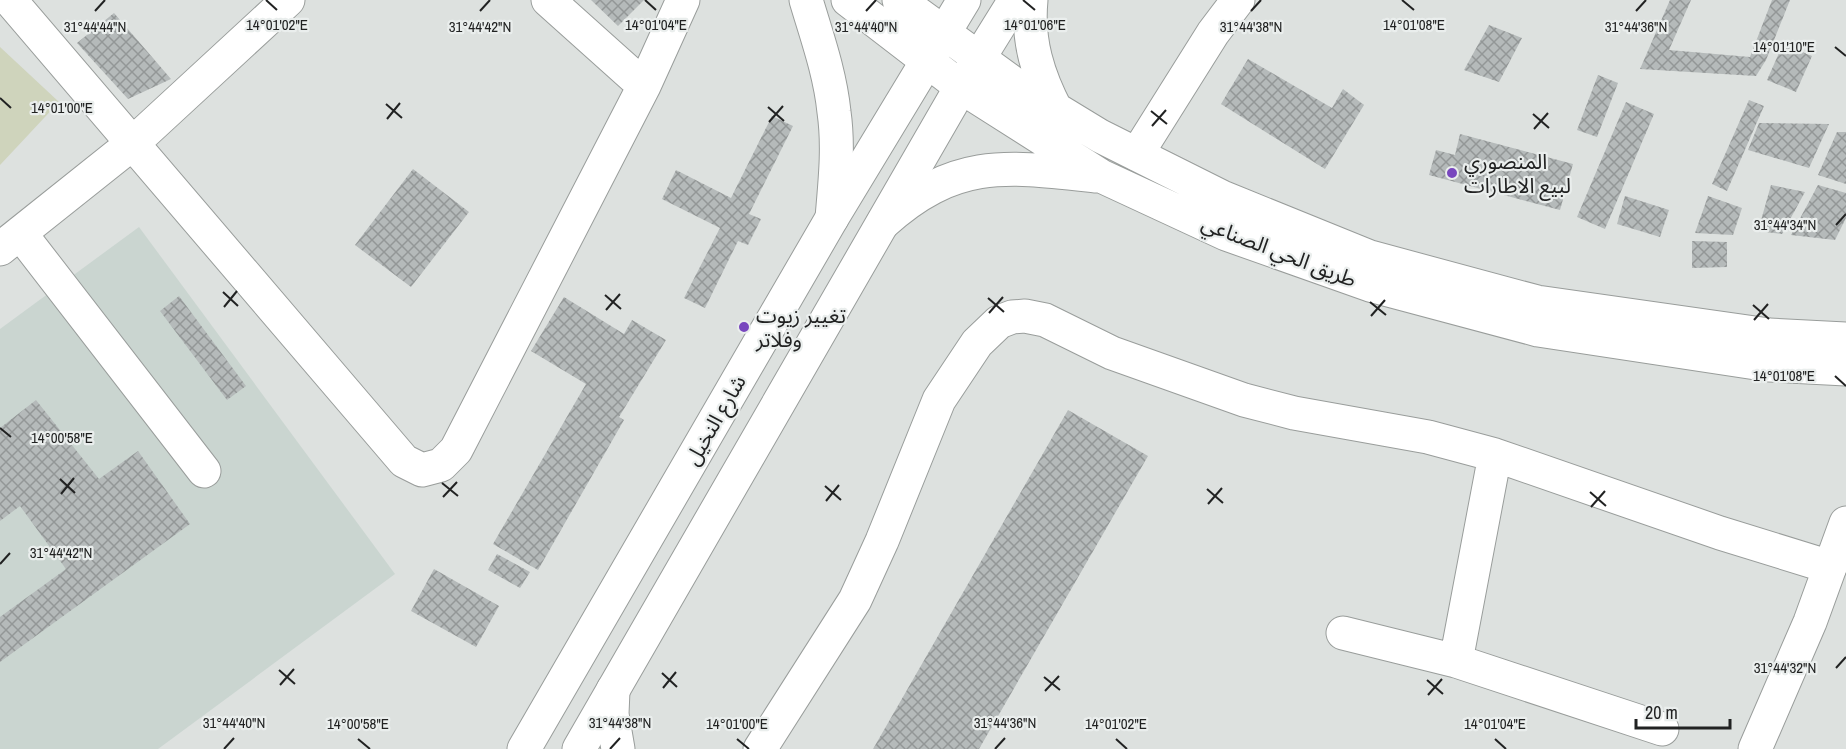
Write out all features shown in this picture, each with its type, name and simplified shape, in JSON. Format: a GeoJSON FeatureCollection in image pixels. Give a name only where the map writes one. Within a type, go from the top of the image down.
{"type":"FeatureCollection","features":[{"type":"Feature","properties":{"kind":"main road"},"geometry":{"type":"LineString","coordinates":[[9,0],[404,461],[422,470],[441,465],[456,450],[644,86],[683,0]]}},
{"type":"Feature","properties":{"kind":"main road"},"geometry":{"type":"LineString","coordinates":[[204,471],[10,241],[133,143],[288,0]]}},
{"type":"Feature","properties":{"kind":"main road"},"geometry":{"type":"LineString","coordinates":[[548,0],[644,86]]}},
{"type":"Feature","properties":{"kind":"main road"},"geometry":{"type":"LineString","coordinates":[[806,0],[825,60],[834,112],[837,165],[832,218]]}},
{"type":"Feature","properties":{"kind":"main road","name":"طريق الحي الصناعي"},"geometry":{"type":"LineString","coordinates":[[848,0],[961,87],[1101,176],[1226,234],[1359,282],[1527,327],[1769,365],[1846,369]]}},
{"type":"Feature","properties":{"kind":"main road","name":"طريق الحي الصناعي"},"geometry":{"type":"LineString","coordinates":[[899,0],[978,59],[1057,112],[1222,197],[1370,256],[1537,302],[1769,335],[1846,339]]}},
{"type":"Feature","properties":{"kind":"main road","name":"شارع النخيل"},"geometry":{"type":"LineString","coordinates":[[524,749],[832,218],[964,0]]}},
{"type":"Feature","properties":{"kind":"main road"},"geometry":{"type":"LineString","coordinates":[[579,749],[961,87],[1015,0]]}},
{"type":"Feature","properties":{"kind":"main road"},"geometry":{"type":"LineString","coordinates":[[1031,0],[1031,39],[1036,65],[1057,112]]}},
{"type":"Feature","properties":{"kind":"main road"},"geometry":{"type":"LineString","coordinates":[[1137,154],[1213,33],[1238,0]]}},
{"type":"Feature","properties":{"kind":"main road"},"geometry":{"type":"LineString","coordinates":[[883,223],[915,196],[967,173],[1005,168],[1101,176]]}},
{"type":"Feature","properties":{"kind":"main road"},"geometry":{"type":"LineString","coordinates":[[760,749],[855,600],[882,541],[939,400],[977,343],[999,322],[1012,317],[1025,315],[1045,320],[1112,353],[1244,400],[1294,413],[1428,437],[1495,454],[1720,533],[1830,567]]}},
{"type":"Feature","properties":{"kind":"main road"},"geometry":{"type":"LineString","coordinates":[[1456,661],[1495,454]]}},
{"type":"Feature","properties":{"kind":"main road"},"geometry":{"type":"LineString","coordinates":[[1755,749],[1810,622],[1846,523]]}},
{"type":"Feature","properties":{"kind":"main road"},"geometry":{"type":"LineString","coordinates":[[1343,633],[1456,661],[1662,729]]}},
{"type":"Feature","properties":{"kind":"main road"},"geometry":{"type":"LineString","coordinates":[[613,690],[612,714],[618,749]]}},
{"type":"Feature","properties":{"kind":"shaded area"},"geometry":{"type":"Polygon","coordinates":[[[139,227],[395,574],[158,749],[0,749],[0,329],[139,227]]]}},
{"type":"Feature","properties":{"kind":"green space"},"geometry":{"type":"Polygon","coordinates":[[[0,47],[59,102],[0,165],[0,47]]]}},
{"type":"Feature","properties":{"kind":"building"},"geometry":{"type":"Polygon","coordinates":[[[591,0],[644,0],[618,26],[591,0]]]}},
{"type":"Feature","properties":{"kind":"building"},"geometry":{"type":"Polygon","coordinates":[[[1670,0],[1691,0],[1669,50],[1750,57],[1772,0],[1790,0],[1766,60],[1756,76],[1640,69],[1670,0]]]}},
{"type":"Feature","properties":{"kind":"building"},"geometry":{"type":"Polygon","coordinates":[[[114,13],[171,79],[128,99],[77,43],[114,13]]]}},
{"type":"Feature","properties":{"kind":"building"},"geometry":{"type":"Polygon","coordinates":[[[1489,25],[1522,38],[1499,82],[1464,70],[1489,25]]]}},
{"type":"Feature","properties":{"kind":"building"},"geometry":{"type":"Polygon","coordinates":[[[1783,44],[1812,56],[1796,92],[1767,80],[1783,44]]]}},
{"type":"Feature","properties":{"kind":"building"},"geometry":{"type":"Polygon","coordinates":[[[1248,59],[1332,108],[1343,89],[1364,105],[1325,169],[1221,104],[1248,59]]]}},
{"type":"Feature","properties":{"kind":"building"},"geometry":{"type":"Polygon","coordinates":[[[1598,75],[1618,83],[1597,137],[1577,130],[1598,75]]]}},
{"type":"Feature","properties":{"kind":"building"},"geometry":{"type":"Polygon","coordinates":[[[1749,100],[1764,106],[1727,191],[1712,184],[1749,100]]]}},
{"type":"Feature","properties":{"kind":"building"},"geometry":{"type":"Polygon","coordinates":[[[1626,102],[1654,114],[1605,229],[1577,217],[1626,102]]]}},
{"type":"Feature","properties":{"kind":"building"},"geometry":{"type":"Polygon","coordinates":[[[772,116],[793,126],[749,214],[761,219],[748,245],[738,241],[705,308],[684,298],[720,228],[662,199],[676,170],[731,198],[772,116]]]}},
{"type":"Feature","properties":{"kind":"building"},"geometry":{"type":"Polygon","coordinates":[[[1759,123],[1829,124],[1809,168],[1748,150],[1759,123]]]}},
{"type":"Feature","properties":{"kind":"building"},"geometry":{"type":"Polygon","coordinates":[[[1837,132],[1846,132],[1846,184],[1818,175],[1837,132]]]}},
{"type":"Feature","properties":{"kind":"building"},"geometry":{"type":"Polygon","coordinates":[[[1460,134],[1573,164],[1560,210],[1429,175],[1436,150],[1455,155],[1460,134]]]}},
{"type":"Feature","properties":{"kind":"building"},"geometry":{"type":"Polygon","coordinates":[[[413,169],[469,212],[411,287],[355,245],[413,169]]]}},
{"type":"Feature","properties":{"kind":"building"},"geometry":{"type":"Polygon","coordinates":[[[1771,185],[1805,192],[1782,234],[1758,231],[1771,185]]]}},
{"type":"Feature","properties":{"kind":"building"},"geometry":{"type":"Polygon","coordinates":[[[1818,185],[1846,193],[1846,218],[1835,240],[1791,235],[1818,185]]]}},
{"type":"Feature","properties":{"kind":"building"},"geometry":{"type":"Polygon","coordinates":[[[1625,196],[1669,210],[1660,237],[1617,224],[1625,196]]]}},
{"type":"Feature","properties":{"kind":"building"},"geometry":{"type":"Polygon","coordinates":[[[1708,196],[1742,208],[1733,235],[1695,233],[1708,196]]]}},
{"type":"Feature","properties":{"kind":"building"},"geometry":{"type":"Polygon","coordinates":[[[1692,241],[1727,242],[1727,267],[1692,268],[1692,241]]]}},
{"type":"Feature","properties":{"kind":"building"},"geometry":{"type":"Polygon","coordinates":[[[179,296],[246,386],[227,400],[160,311],[179,296]]]}},
{"type":"Feature","properties":{"kind":"building"},"geometry":{"type":"Polygon","coordinates":[[[564,297],[624,334],[632,320],[666,340],[619,417],[624,420],[538,570],[493,544],[586,384],[531,351],[564,297]]]}},
{"type":"Feature","properties":{"kind":"building"},"geometry":{"type":"Polygon","coordinates":[[[36,400],[99,479],[138,451],[190,524],[0,662],[0,617],[66,569],[20,506],[0,521],[0,428],[36,400]]]}},
{"type":"Feature","properties":{"kind":"building"},"geometry":{"type":"Polygon","coordinates":[[[1068,410],[1148,456],[979,749],[873,749],[1068,410]]]}},
{"type":"Feature","properties":{"kind":"building"},"geometry":{"type":"Polygon","coordinates":[[[497,554],[530,572],[520,588],[488,570],[497,554]]]}},
{"type":"Feature","properties":{"kind":"building"},"geometry":{"type":"Polygon","coordinates":[[[434,569],[499,606],[476,647],[411,611],[434,569]]]}},
{"type":"Feature","properties":{"kind":"place","name":"المنصوري لبيع الاطارات"},"geometry":{"type":"Point","coordinates":[1452,173]}},
{"type":"Feature","properties":{"kind":"place","name":"تغيير زيوت وفلاتر"},"geometry":{"type":"Point","coordinates":[744,327]}}]}
